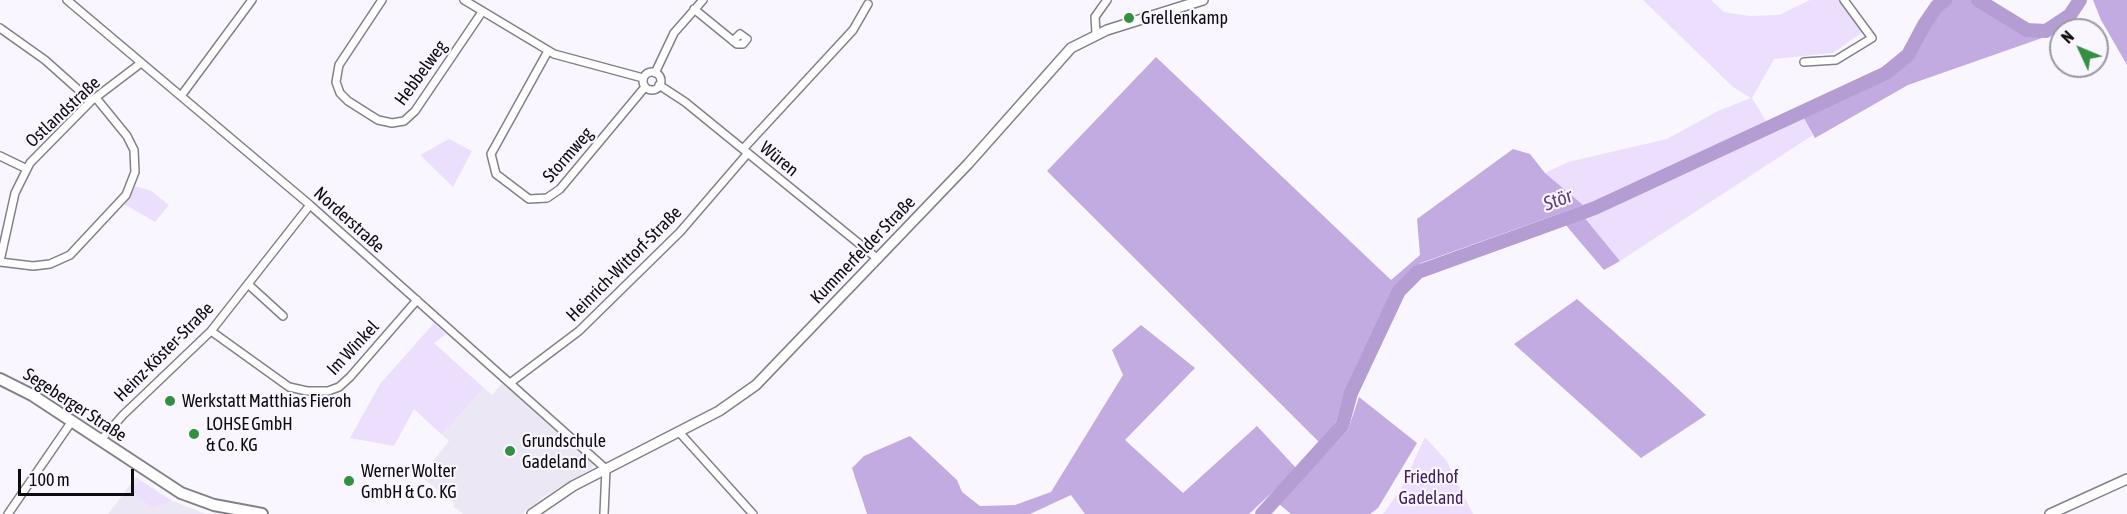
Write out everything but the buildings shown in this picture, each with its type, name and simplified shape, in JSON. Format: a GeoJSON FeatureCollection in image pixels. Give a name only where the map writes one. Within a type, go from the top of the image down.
{"type":"FeatureCollection","features":[{"type":"Feature","properties":{"kind":"main road","name":"Segeberger Straße"},"geometry":{"type":"LineString","coordinates":[[0,379],[32,395],[182,493],[214,505],[262,514]]}},
{"type":"Feature","properties":{"kind":"street","name":"Norderstraße"},"geometry":{"type":"LineString","coordinates":[[67,0],[310,205],[606,469]]}},
{"type":"Feature","properties":{"kind":"street"},"geometry":{"type":"LineString","coordinates":[[182,96],[252,0]]}},
{"type":"Feature","properties":{"kind":"street","name":"Hebbelweg"},"geometry":{"type":"LineString","coordinates":[[382,0],[339,65],[336,82],[340,93],[348,101],[378,120],[392,123],[404,121],[415,111],[482,12]]}},
{"type":"Feature","properties":{"kind":"street"},"geometry":{"type":"LineString","coordinates":[[464,0],[548,51],[644,78]]}},
{"type":"Feature","properties":{"kind":"street"},"geometry":{"type":"LineString","coordinates":[[655,73],[669,40],[703,0]]}},
{"type":"Feature","properties":{"kind":"street"},"geometry":{"type":"LineString","coordinates":[[1096,33],[1095,17],[1107,0]]}},
{"type":"Feature","properties":{"kind":"street","name":"Kummerfelder Straße"},"geometry":{"type":"LineString","coordinates":[[532,514],[556,496],[732,403],[756,385],[968,164],[1066,53],[1096,33],[1203,0]]}},
{"type":"Feature","properties":{"kind":"street"},"geometry":{"type":"LineString","coordinates":[[1804,62],[1836,60],[1872,38],[1844,0]]}},
{"type":"Feature","properties":{"kind":"street","name":"Heinrich-Wittorf-Straße"},"geometry":{"type":"LineString","coordinates":[[510,383],[579,331],[680,232],[746,151],[854,30],[868,4]]}},
{"type":"Feature","properties":{"kind":"street"},"geometry":{"type":"LineString","coordinates":[[694,9],[733,41]]}},
{"type":"Feature","properties":{"kind":"street"},"geometry":{"type":"LineString","coordinates":[[0,28],[45,60],[93,100],[127,136],[134,150],[135,172],[126,195],[80,247],[59,260],[25,267],[0,261]]}},
{"type":"Feature","properties":{"kind":"street","name":"Stormweg"},"geometry":{"type":"LineString","coordinates":[[548,51],[491,154],[496,174],[529,199],[548,198],[560,189],[645,87]]}},
{"type":"Feature","properties":{"kind":"street","name":"Ostlandstraße"},"geometry":{"type":"LineString","coordinates":[[0,261],[15,193],[27,169],[44,147],[93,100],[141,63]]}},
{"type":"Feature","properties":{"kind":"street"},"geometry":{"type":"LineString","coordinates":[[644,78],[647,74],[655,73]]}},
{"type":"Feature","properties":{"kind":"street"},"geometry":{"type":"LineString","coordinates":[[644,78],[645,87],[653,90],[659,85],[660,78],[655,73]]}},
{"type":"Feature","properties":{"kind":"street","name":"Würen"},"geometry":{"type":"LineString","coordinates":[[659,85],[673,92],[878,259]]}},
{"type":"Feature","properties":{"kind":"street"},"geometry":{"type":"LineString","coordinates":[[0,156],[27,169]]}},
{"type":"Feature","properties":{"kind":"street","name":"Heinz-Köster-Straße"},"geometry":{"type":"LineString","coordinates":[[100,441],[123,415],[210,331],[249,285],[310,205]]}},
{"type":"Feature","properties":{"kind":"street"},"geometry":{"type":"LineString","coordinates":[[249,285],[283,316]]}},
{"type":"Feature","properties":{"kind":"street","name":"Im Winkel"},"geometry":{"type":"LineString","coordinates":[[210,331],[284,384],[301,390],[321,392],[345,383],[417,300]]}},
{"type":"Feature","properties":{"kind":"street"},"geometry":{"type":"LineString","coordinates":[[9,514],[72,421]]}},
{"type":"Feature","properties":{"kind":"street"},"geometry":{"type":"LineString","coordinates":[[680,432],[753,514]]}},
{"type":"Feature","properties":{"kind":"street"},"geometry":{"type":"LineString","coordinates":[[604,514],[606,469]]}},
{"type":"Feature","properties":{"kind":"street"},"geometry":{"type":"LineString","coordinates":[[2050,514],[2127,479]]}},
{"type":"Feature","properties":{"kind":"shaded area"},"geometry":{"type":"Polygon","coordinates":[[[1945,0],[1978,0],[2027,30],[2046,31],[2042,38],[1908,85],[1815,138],[1801,113],[1886,73],[1908,55],[1924,25],[1937,6],[1945,0]]]}},
{"type":"Feature","properties":{"kind":"shaded area"},"geometry":{"type":"Polygon","coordinates":[[[2093,0],[2127,0],[2127,65],[2109,34],[2109,18],[2100,18],[2093,0]]]}},
{"type":"Feature","properties":{"kind":"shaded area"},"geometry":{"type":"Polygon","coordinates":[[[1156,57],[1391,280],[1420,255],[1417,219],[1513,149],[1530,154],[1545,173],[1583,205],[1421,263],[1397,286],[1344,394],[1334,428],[1321,444],[1047,171],[1156,57]]]}},
{"type":"Feature","properties":{"kind":"shaded area"},"geometry":{"type":"Polygon","coordinates":[[[1584,217],[1620,261],[1604,270],[1564,223],[1584,217]]]}},
{"type":"Feature","properties":{"kind":"shaded area"},"geometry":{"type":"Polygon","coordinates":[[[1577,299],[1706,415],[1641,458],[1514,344],[1577,299]]]}},
{"type":"Feature","properties":{"kind":"shaded area"},"geometry":{"type":"Polygon","coordinates":[[[1141,325],[1195,368],[1125,440],[1183,493],[1257,426],[1297,469],[1249,514],[1085,514],[1071,495],[1030,514],[867,514],[852,468],[864,456],[910,436],[957,480],[962,492],[980,506],[1015,505],[1051,492],[1123,375],[1112,350],[1141,325]]]}},
{"type":"Feature","properties":{"kind":"shaded area","name":"Grundschule Gadeland"},"geometry":{"type":"Polygon","coordinates":[[[502,383],[593,464],[592,468],[545,496],[522,514],[463,514],[453,506],[455,504],[424,479],[434,460],[449,441],[442,435],[484,388],[492,395],[502,383]]]}},
{"type":"Feature","properties":{"kind":"shaded area"},"geometry":{"type":"Polygon","coordinates":[[[1359,397],[1417,443],[1378,508],[1370,514],[1291,514],[1279,504],[1348,430],[1359,397]]]}},
{"type":"Feature","properties":{"kind":"shaded area"},"geometry":{"type":"Polygon","coordinates":[[[136,477],[172,501],[206,514],[108,514],[136,477]]]}},
{"type":"Feature","properties":{"kind":"green space"},"geometry":{"type":"Polygon","coordinates":[[[1643,0],[1711,0],[1724,12],[1750,16],[1779,15],[1810,0],[1840,0],[1864,31],[1833,53],[1774,59],[1752,98],[1772,131],[1803,117],[1813,135],[1620,261],[1584,217],[1583,205],[1545,173],[1568,162],[1667,139],[1718,111],[1751,98],[1733,87],[1643,0]]]}},
{"type":"Feature","properties":{"kind":"green space"},"geometry":{"type":"Polygon","coordinates":[[[449,139],[472,151],[453,187],[420,155],[449,139]]]}},
{"type":"Feature","properties":{"kind":"green space"},"geometry":{"type":"Polygon","coordinates":[[[135,186],[151,191],[169,205],[155,222],[124,204],[135,186]]]}},
{"type":"Feature","properties":{"kind":"green space"},"geometry":{"type":"Polygon","coordinates":[[[434,323],[446,334],[434,343],[484,388],[442,435],[414,409],[394,446],[350,438],[380,384],[434,323]]]}},
{"type":"Feature","properties":{"kind":"green space","name":"Friedhof Gadeland"},"geometry":{"type":"Polygon","coordinates":[[[1425,437],[1446,460],[1473,514],[1383,514],[1401,489],[1425,437]]]}},
{"type":"Feature","properties":{"kind":"green space"},"geometry":{"type":"Polygon","coordinates":[[[140,480],[172,501],[153,508],[131,492],[140,480]]]}},
{"type":"Feature","properties":{"kind":"waterway","name":"Stör"},"geometry":{"type":"LineString","coordinates":[[1262,514],[1342,426],[1351,393],[1399,291],[1418,272],[1595,208],[1886,73],[1908,55],[1924,25],[1937,6],[1945,0]]}},
{"type":"Feature","properties":{"kind":"waterway","name":"Stör"},"geometry":{"type":"LineString","coordinates":[[1978,0],[2027,30],[2046,31],[2070,15],[2080,0]]}},
{"type":"Feature","properties":{"kind":"place","name":"Grellenkamp"},"geometry":{"type":"Point","coordinates":[1129,18]}},
{"type":"Feature","properties":{"kind":"place","name":"Werkstatt Matthias Fieroh"},"geometry":{"type":"Point","coordinates":[170,401]}},
{"type":"Feature","properties":{"kind":"place","name":"LOHSE GmbH & Co. KG"},"geometry":{"type":"Point","coordinates":[194,434]}},
{"type":"Feature","properties":{"kind":"place","name":"Grundschule Gadeland"},"geometry":{"type":"Point","coordinates":[510,451]}},
{"type":"Feature","properties":{"kind":"place","name":"Werner Wolter GmbH & Co. KG"},"geometry":{"type":"Point","coordinates":[349,481]}}]}
